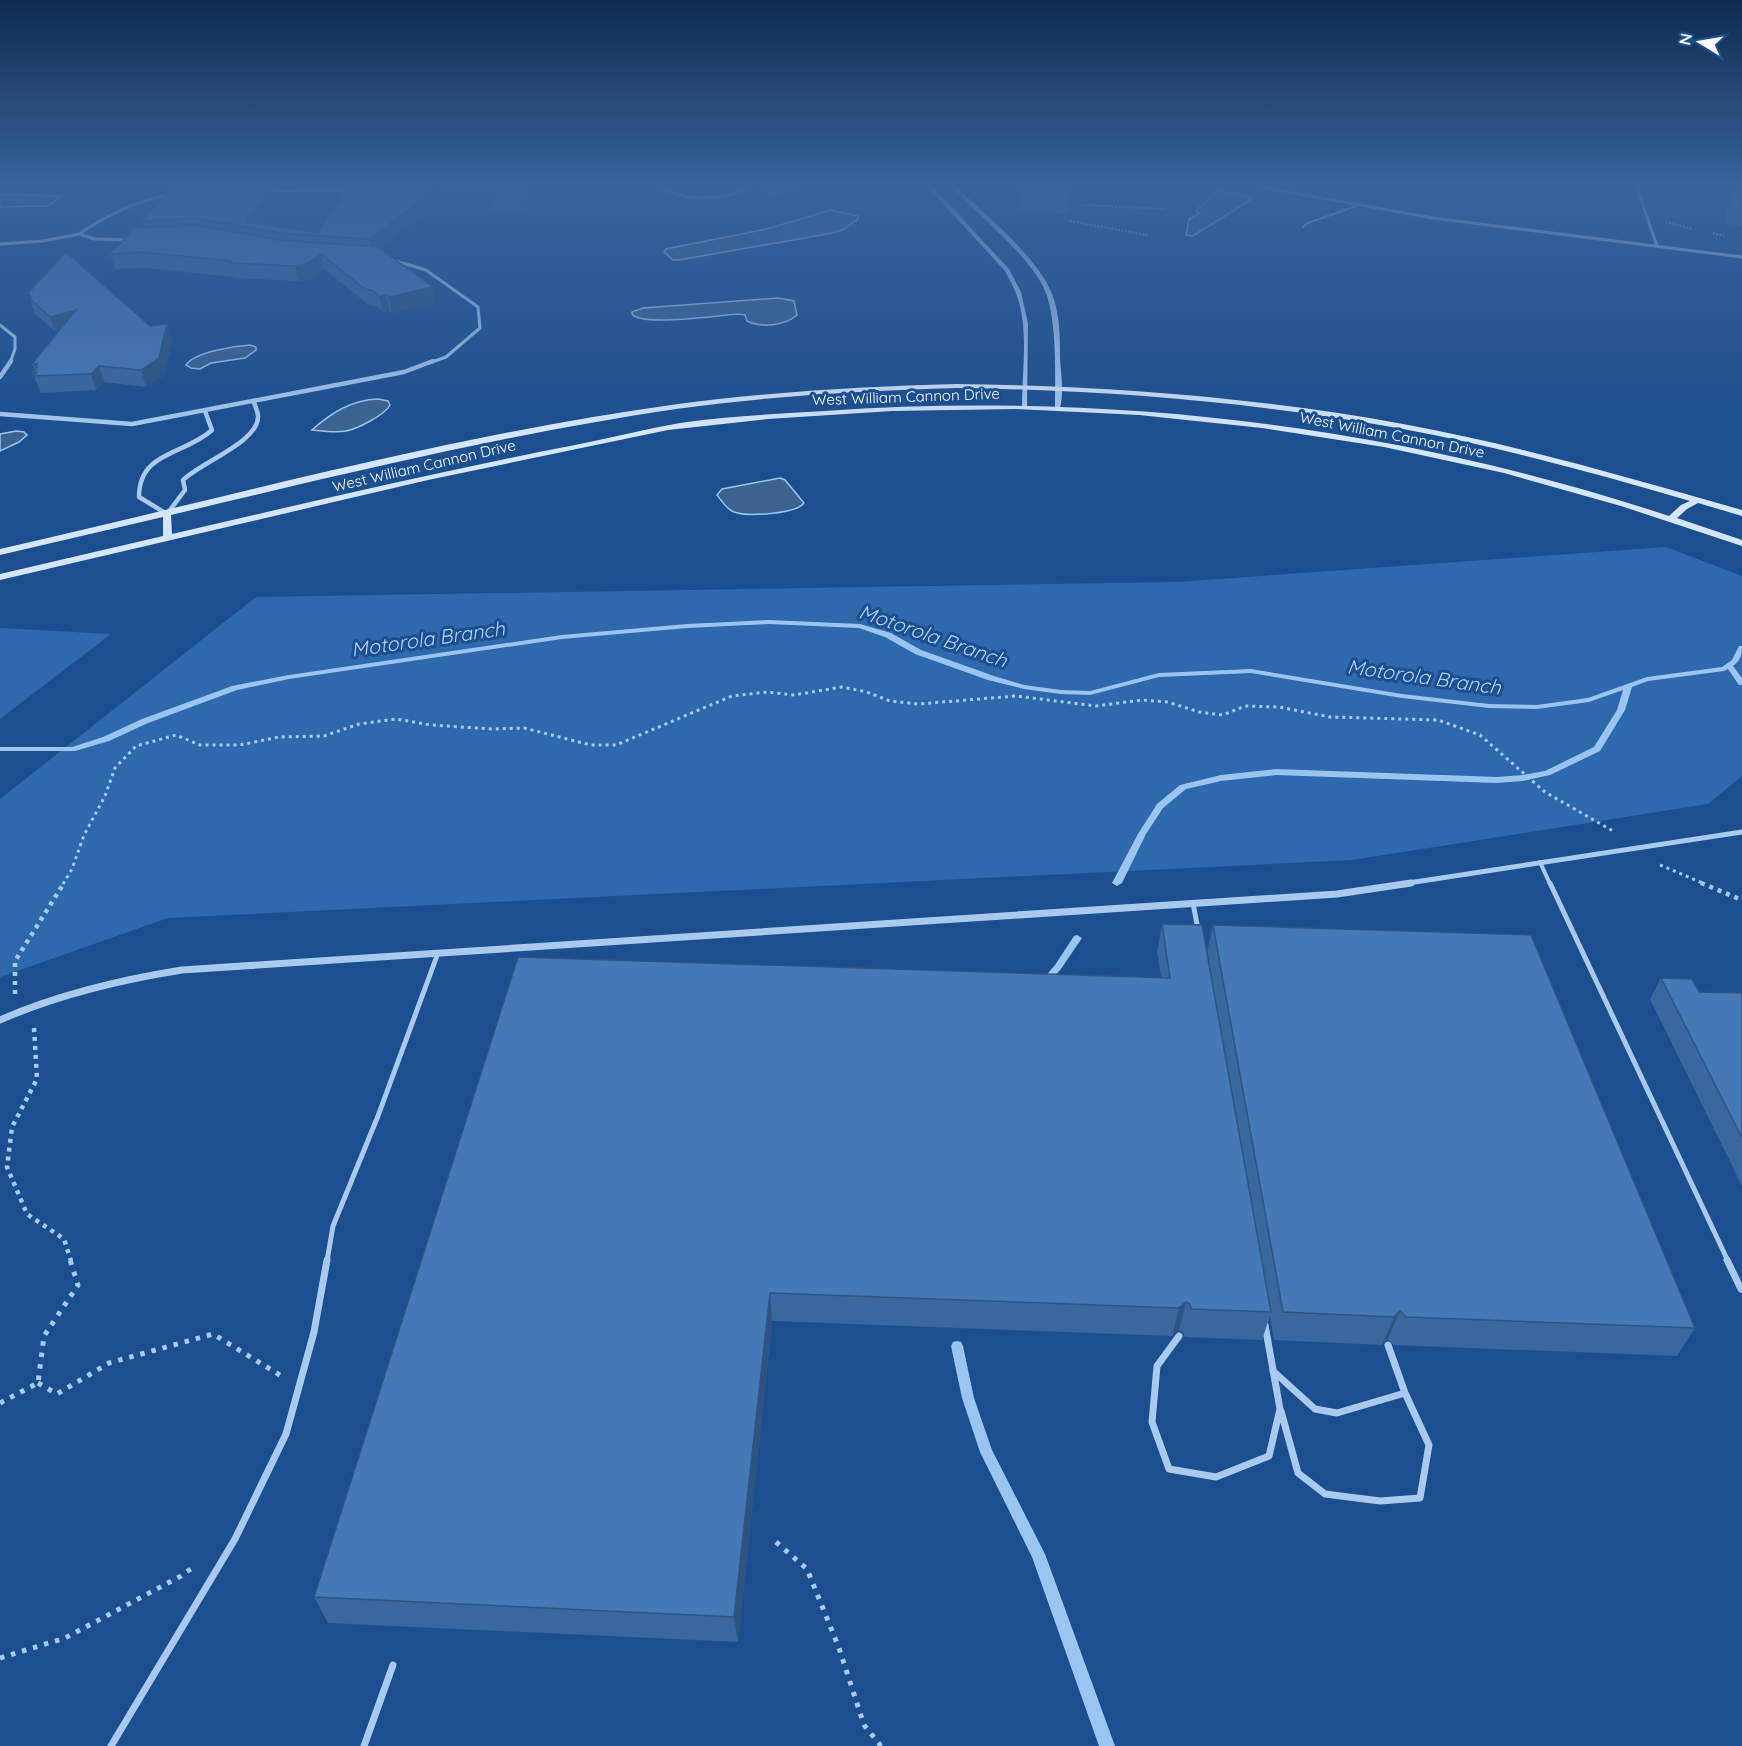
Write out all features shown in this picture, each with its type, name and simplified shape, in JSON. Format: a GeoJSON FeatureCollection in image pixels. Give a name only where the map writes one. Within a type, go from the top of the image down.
{"type":"FeatureCollection","features":[{"type":"Feature","properties":{"kind":"main road","name":"West William Cannon Drive"},"geometry":{"type":"LineString","coordinates":[[0,552],[489,437],[675,407],[777,395],[957,386],[1058,388],[1200,398],[1376,422],[1566,463],[1742,513]]}},
{"type":"Feature","properties":{"kind":"main road","name":"West William Cannon Drive"},"geometry":{"type":"LineString","coordinates":[[0,578],[477,466],[680,426],[846,409],[1058,407],[1214,419],[1383,444],[1534,478],[1672,519],[1742,543]]}},
{"type":"Feature","properties":{"kind":"main road"},"geometry":{"type":"LineString","coordinates":[[1672,519],[1684,507],[1698,500]]}},
{"type":"Feature","properties":{"kind":"main road"},"geometry":{"type":"LineString","coordinates":[[167,514],[168,538]]}},
{"type":"Feature","properties":{"kind":"street"},"geometry":{"type":"LineString","coordinates":[[0,414],[132,424],[404,372],[447,357],[480,328],[478,308],[437,274],[417,266]]}},
{"type":"Feature","properties":{"kind":"street"},"geometry":{"type":"LineString","coordinates":[[1004,266],[1015,285],[1022,310],[1025,406]]}},
{"type":"Feature","properties":{"kind":"street"},"geometry":{"type":"LineString","coordinates":[[1032,266],[1050,295],[1058,407]]}},
{"type":"Feature","properties":{"kind":"street"},"geometry":{"type":"LineString","coordinates":[[0,325],[15,337],[17,350],[0,377]]}},
{"type":"Feature","properties":{"kind":"street"},"geometry":{"type":"LineString","coordinates":[[205,411],[212,430],[206,438],[155,462],[141,478],[139,497],[167,514],[185,490],[183,480],[190,470],[234,448],[251,434],[260,422],[259,412],[254,402]]}},
{"type":"Feature","properties":{"kind":"street"},"geometry":{"type":"LineString","coordinates":[[0,1020],[57,997],[92,986],[135,976],[217,967],[1337,894],[1742,832]]}},
{"type":"Feature","properties":{"kind":"lane"},"geometry":{"type":"LineString","coordinates":[[1540,862],[1741,1289]]}},
{"type":"Feature","properties":{"kind":"lane"},"geometry":{"type":"LineString","coordinates":[[1194,903],[1199,938]]}},
{"type":"Feature","properties":{"kind":"lane"},"geometry":{"type":"LineString","coordinates":[[111,1746],[235,1539],[286,1434],[314,1332],[333,1226],[378,1116],[439,952]]}},
{"type":"Feature","properties":{"kind":"lane"},"geometry":{"type":"LineString","coordinates":[[1263,1312],[1280,1409],[1298,1473],[1325,1494],[1380,1501],[1420,1498],[1429,1445],[1405,1394],[1388,1345]]}},
{"type":"Feature","properties":{"kind":"lane"},"geometry":{"type":"LineString","coordinates":[[1179,1336],[1157,1366],[1152,1422],[1169,1469],[1216,1478],[1269,1456],[1280,1409]]}},
{"type":"Feature","properties":{"kind":"lane"},"geometry":{"type":"LineString","coordinates":[[1273,1371],[1316,1410],[1337,1413],[1405,1394]]}},
{"type":"Feature","properties":{"kind":"lane"},"geometry":{"type":"LineString","coordinates":[[364,1746],[393,1665]]}},
{"type":"Feature","properties":{"kind":"path"},"geometry":{"type":"LineString","coordinates":[[15,994],[15,961],[72,869],[84,835],[105,796],[115,768],[136,746],[176,735],[200,745],[240,745],[279,737],[324,736],[359,724],[396,719],[431,725],[492,729],[524,728],[591,745],[616,745],[732,696],[767,692],[794,695],[842,687],[867,692],[890,701],[918,704],[1016,696],[1096,706],[1142,700],[1168,702],[1199,712],[1223,715],[1245,706],[1279,707],[1330,717],[1438,720],[1480,735],[1545,792],[1613,831]]}},
{"type":"Feature","properties":{"kind":"path"},"geometry":{"type":"LineString","coordinates":[[1660,865],[1742,900]]}},
{"type":"Feature","properties":{"kind":"path"},"geometry":{"type":"LineString","coordinates":[[34,1028],[37,1079],[12,1127],[7,1167],[27,1214],[64,1239],[78,1285],[44,1336],[38,1383]]}},
{"type":"Feature","properties":{"kind":"path"},"geometry":{"type":"LineString","coordinates":[[38,1383],[57,1395],[109,1363],[213,1334],[298,1387]]}},
{"type":"Feature","properties":{"kind":"path"},"geometry":{"type":"LineString","coordinates":[[0,1403],[38,1383]]}},
{"type":"Feature","properties":{"kind":"path"},"geometry":{"type":"LineString","coordinates":[[776,1542],[807,1569],[838,1648],[864,1725],[880,1746]]}},
{"type":"Feature","properties":{"kind":"path"},"geometry":{"type":"LineString","coordinates":[[0,1658],[65,1638],[181,1576],[199,1563]]}},
{"type":"Feature","properties":{"kind":"shaded area"},"geometry":{"type":"Polygon","coordinates":[[[778,298],[794,301],[797,315],[786,322],[773,325],[759,325],[747,321],[745,315],[738,314],[650,320],[638,318],[632,314],[643,308],[778,298]]]}},
{"type":"Feature","properties":{"kind":"shaded area"},"geometry":{"type":"Polygon","coordinates":[[[250,345],[256,347],[256,350],[245,358],[211,363],[200,369],[186,365],[190,360],[206,353],[250,345]]]}},
{"type":"Feature","properties":{"kind":"shaded area"},"geometry":{"type":"Polygon","coordinates":[[[378,399],[388,401],[390,405],[383,413],[363,425],[342,432],[312,430],[350,405],[378,399]]]}},
{"type":"Feature","properties":{"kind":"shaded area"},"geometry":{"type":"Polygon","coordinates":[[[16,431],[27,435],[19,442],[0,451],[0,434],[16,431]]]}},
{"type":"Feature","properties":{"kind":"shaded area"},"geometry":{"type":"Polygon","coordinates":[[[780,478],[785,480],[804,503],[799,507],[782,512],[740,514],[724,505],[717,495],[722,489],[780,478]]]}},
{"type":"Feature","properties":{"kind":"shaded area"},"geometry":{"type":"Polygon","coordinates":[[[1666,547],[1742,576],[1742,776],[1708,804],[1352,860],[168,918],[0,977],[0,799],[256,597],[1177,582],[1666,547]]]}},
{"type":"Feature","properties":{"kind":"shaded area"},"geometry":{"type":"Polygon","coordinates":[[[0,628],[111,634],[0,719],[0,628]]]}},
{"type":"Feature","properties":{"kind":"building"},"geometry":{"type":"Polygon","coordinates":[[[53,266],[82,266],[150,326],[167,324],[159,358],[141,370],[99,366],[91,374],[34,376],[37,372],[33,373],[37,367],[34,367],[37,364],[32,364],[76,310],[50,317],[28,297],[31,297],[28,293],[53,266]]]}},
{"type":"Feature","properties":{"kind":"building"},"geometry":{"type":"Polygon","coordinates":[[[337,266],[405,266],[433,287],[389,297],[379,296],[372,290],[365,289],[337,266]]]}},
{"type":"Feature","properties":{"kind":"building"},"geometry":{"type":"Polygon","coordinates":[[[1162,924],[1202,925],[1271,1312],[1191,1309],[1190,1304],[1186,1302],[1179,1308],[770,1293],[734,1617],[314,1597],[518,957],[1170,978],[1162,924]]]}},
{"type":"Feature","properties":{"kind":"building"},"geometry":{"type":"Polygon","coordinates":[[[1213,925],[1531,935],[1695,1328],[1406,1317],[1400,1311],[1394,1317],[1283,1312],[1213,925]]]}},
{"type":"Feature","properties":{"kind":"building"},"geometry":{"type":"Polygon","coordinates":[[[1661,978],[1692,979],[1699,992],[1742,993],[1742,1138],[1661,978]]]}},
{"type":"Feature","properties":{"kind":"waterway","name":"Motorola Branch"},"geometry":{"type":"LineString","coordinates":[[0,749],[72,749],[106,739],[145,721],[235,688],[289,677],[562,637],[687,626],[769,622],[860,626],[888,635],[918,652],[991,678],[1024,687],[1061,692],[1090,693],[1159,675],[1251,671],[1402,696],[1489,706],[1537,707],[1589,700],[1629,686]]}},
{"type":"Feature","properties":{"kind":"waterway","name":"Motorola Branch"},"geometry":{"type":"LineString","coordinates":[[1729,665],[1735,661],[1742,648]]}},
{"type":"Feature","properties":{"kind":"waterway","name":"Motorola Branch"},"geometry":{"type":"LineString","coordinates":[[1629,686],[1647,679],[1724,669],[1729,665]]}},
{"type":"Feature","properties":{"kind":"waterway"},"geometry":{"type":"LineString","coordinates":[[1729,665],[1742,683]]}},
{"type":"Feature","properties":{"kind":"waterway"},"geometry":{"type":"LineString","coordinates":[[1117,883],[1142,834],[1160,806],[1183,787],[1221,778],[1276,772],[1497,780],[1547,773],[1597,749],[1621,710],[1629,686]]}},
{"type":"Feature","properties":{"kind":"waterway"},"geometry":{"type":"LineString","coordinates":[[1045,982],[1077,938]]}},
{"type":"Feature","properties":{"kind":"waterway"},"geometry":{"type":"LineString","coordinates":[[957,1346],[968,1398],[986,1452],[1038,1554],[1107,1746]]}}]}
